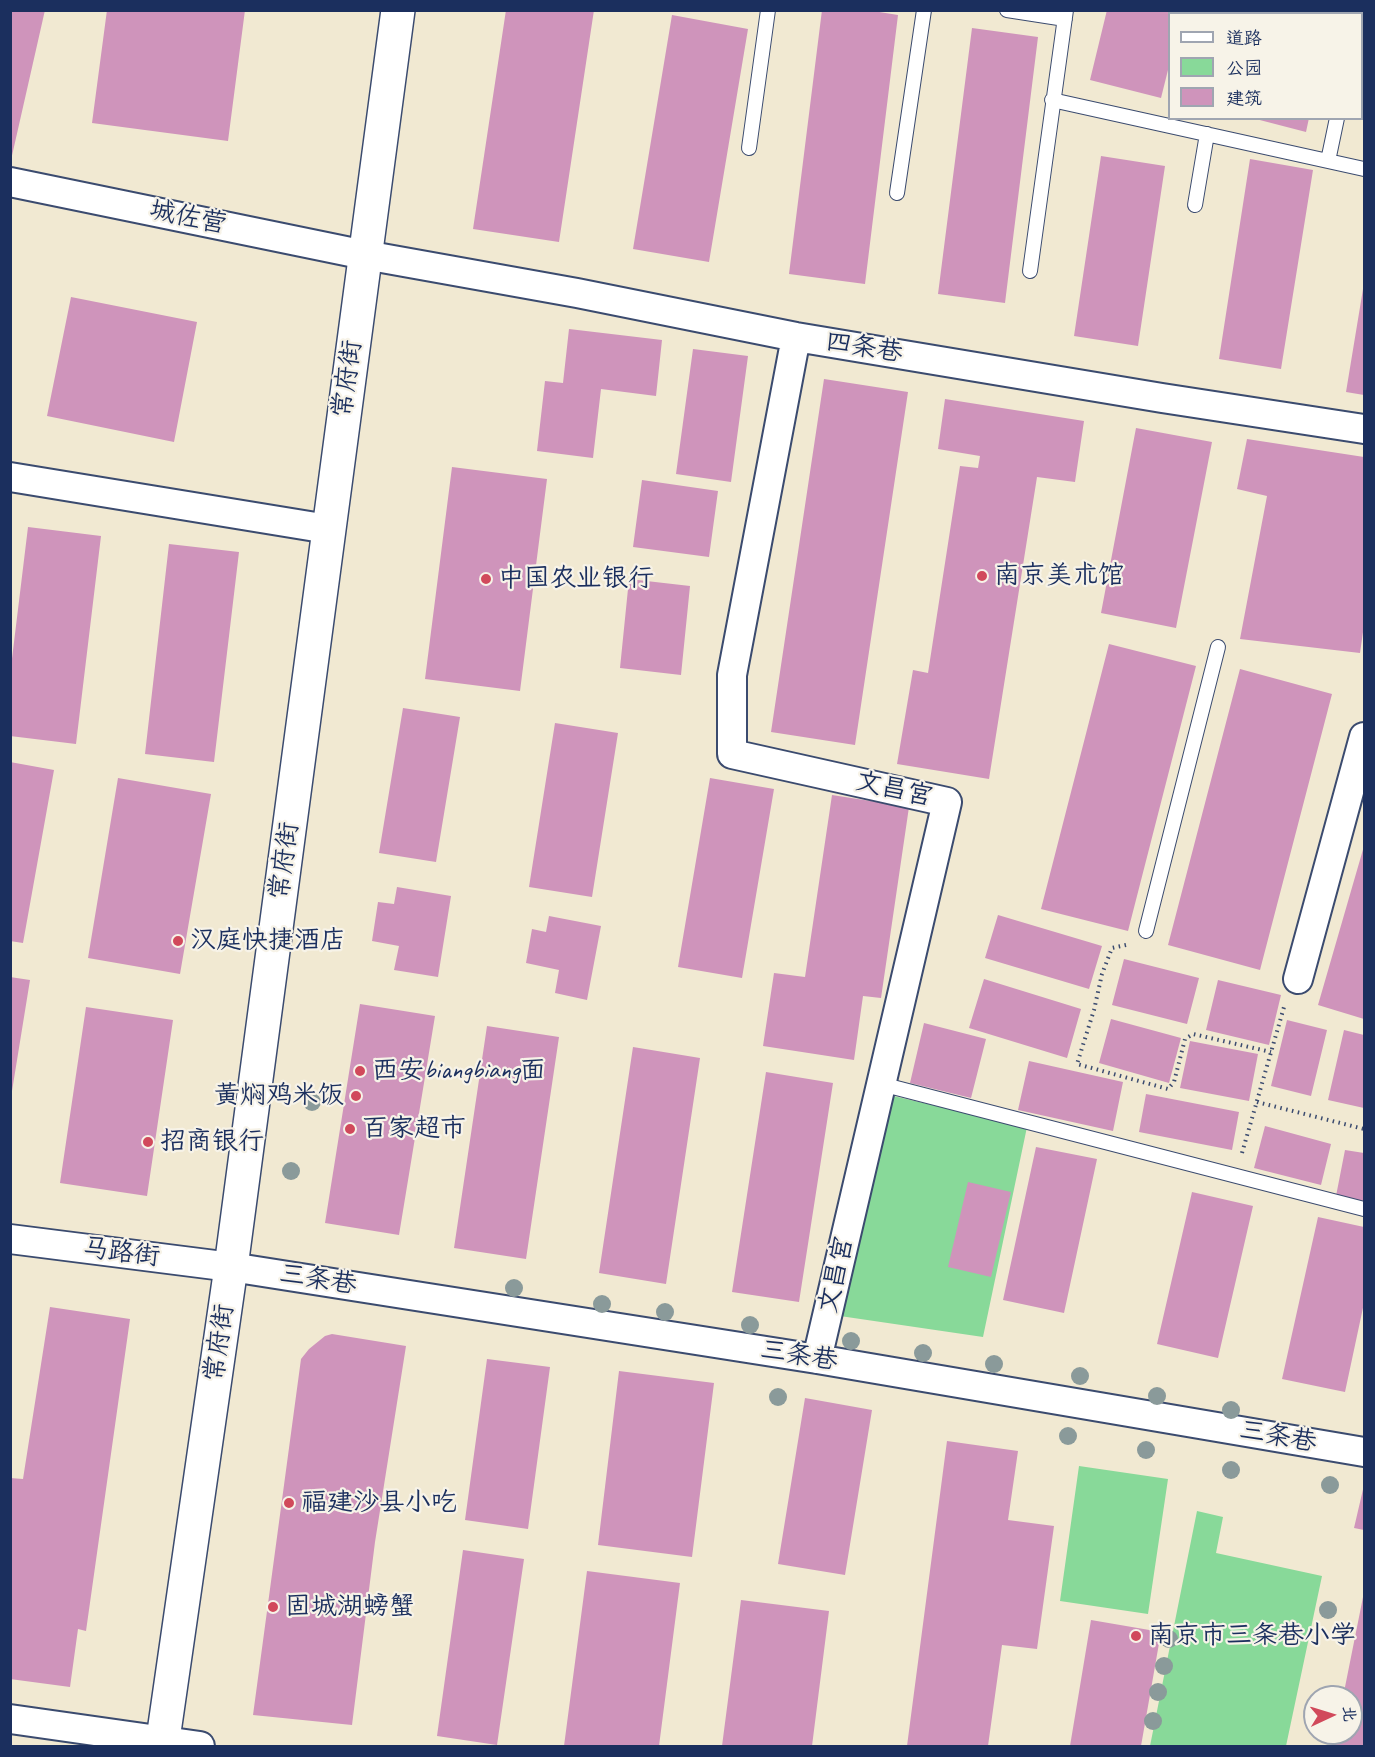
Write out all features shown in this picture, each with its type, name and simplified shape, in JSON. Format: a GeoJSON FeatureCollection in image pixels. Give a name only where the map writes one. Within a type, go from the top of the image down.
{"type":"FeatureCollection","features":[{"type":"Feature","properties":{"kind":"main road","name":"常府街"},"geometry":{"type":"LineString","coordinates":[[162,1743],[231,1267],[398,10]]}},
{"type":"Feature","properties":{"kind":"street","name":"城佐营"},"geometry":{"type":"LineString","coordinates":[[10,182],[365,255]]}},
{"type":"Feature","properties":{"kind":"street","name":"四条巷"},"geometry":{"type":"LineString","coordinates":[[365,255],[577,293],[796,337],[1365,429]]}},
{"type":"Feature","properties":{"kind":"street","name":"文昌宫"},"geometry":{"type":"LineString","coordinates":[[796,337],[732,675],[732,754],[947,802],[817,1359]]}},
{"type":"Feature","properties":{"kind":"street"},"geometry":{"type":"LineString","coordinates":[[10,477],[328,529]]}},
{"type":"Feature","properties":{"kind":"street"},"geometry":{"type":"LineString","coordinates":[[1298,979],[1365,737]]}},
{"type":"Feature","properties":{"kind":"street","name":"马路街"},"geometry":{"type":"LineString","coordinates":[[10,1239],[231,1267]]}},
{"type":"Feature","properties":{"kind":"street","name":"三条巷"},"geometry":{"type":"LineString","coordinates":[[231,1267],[817,1359],[1365,1452]]}},
{"type":"Feature","properties":{"kind":"street"},"geometry":{"type":"LineString","coordinates":[[10,1719],[162,1743],[200,1746]]}},
{"type":"Feature","properties":{"kind":"lane"},"geometry":{"type":"LineString","coordinates":[[749,148],[768,10]]}},
{"type":"Feature","properties":{"kind":"lane"},"geometry":{"type":"LineString","coordinates":[[897,193],[924,10]]}},
{"type":"Feature","properties":{"kind":"lane"},"geometry":{"type":"LineString","coordinates":[[1007,10],[1066,15],[1030,271]]}},
{"type":"Feature","properties":{"kind":"lane"},"geometry":{"type":"LineString","coordinates":[[1053,100],[1191,124],[1207,134],[1365,169]]}},
{"type":"Feature","properties":{"kind":"lane"},"geometry":{"type":"LineString","coordinates":[[1328,160],[1337,120]]}},
{"type":"Feature","properties":{"kind":"lane"},"geometry":{"type":"LineString","coordinates":[[1195,205],[1207,134]]}},
{"type":"Feature","properties":{"kind":"lane"},"geometry":{"type":"LineString","coordinates":[[1146,931],[1218,647]]}},
{"type":"Feature","properties":{"kind":"lane"},"geometry":{"type":"LineString","coordinates":[[881,1084],[1365,1209]]}},
{"type":"Feature","properties":{"kind":"path"},"geometry":{"type":"LineString","coordinates":[[1146,931],[1129,944],[1112,948],[1102,974],[1094,1010],[1077,1064],[1168,1089],[1174,1082],[1185,1039],[1193,1034],[1271,1052]]}},
{"type":"Feature","properties":{"kind":"path"},"geometry":{"type":"LineString","coordinates":[[1236,1176],[1284,1006]]}},
{"type":"Feature","properties":{"kind":"path"},"geometry":{"type":"LineString","coordinates":[[1257,1102],[1365,1129]]}},
{"type":"Feature","properties":{"kind":"green space"},"geometry":{"type":"Polygon","coordinates":[[[889,1095],[1027,1127],[983,1337],[840,1316],[889,1095]]]}},
{"type":"Feature","properties":{"kind":"green space"},"geometry":{"type":"Polygon","coordinates":[[[1079,1466],[1168,1479],[1148,1614],[1060,1601],[1079,1466]]]}},
{"type":"Feature","properties":{"kind":"green space"},"geometry":{"type":"Polygon","coordinates":[[[1197,1511],[1223,1517],[1216,1553],[1322,1576],[1286,1746],[1150,1746],[1197,1511]]]}},
{"type":"Feature","properties":{"kind":"building"},"geometry":{"type":"Polygon","coordinates":[[[10,10],[45,10],[11,160],[10,160],[10,10]]]}},
{"type":"Feature","properties":{"kind":"building"},"geometry":{"type":"Polygon","coordinates":[[[107,10],[245,10],[228,141],[92,123],[107,10]]]}},
{"type":"Feature","properties":{"kind":"building"},"geometry":{"type":"Polygon","coordinates":[[[506,10],[594,10],[559,242],[473,229],[506,10]]]}},
{"type":"Feature","properties":{"kind":"building"},"geometry":{"type":"Polygon","coordinates":[[[822,10],[867,10],[898,15],[865,284],[789,274],[822,10]]]}},
{"type":"Feature","properties":{"kind":"building"},"geometry":{"type":"Polygon","coordinates":[[[1107,10],[1182,10],[1182,12],[1168,12],[1168,70],[1161,98],[1090,80],[1107,10]]]}},
{"type":"Feature","properties":{"kind":"building"},"geometry":{"type":"Polygon","coordinates":[[[1255,10],[1334,10],[1334,12],[1255,12],[1255,10]]]}},
{"type":"Feature","properties":{"kind":"building"},"geometry":{"type":"Polygon","coordinates":[[[672,15],[748,29],[709,262],[633,249],[672,15]]]}},
{"type":"Feature","properties":{"kind":"building"},"geometry":{"type":"Polygon","coordinates":[[[972,28],[1038,37],[1005,303],[938,294],[972,28]]]}},
{"type":"Feature","properties":{"kind":"building"},"geometry":{"type":"Polygon","coordinates":[[[1260,120],[1309,120],[1306,132],[1260,120]]]}},
{"type":"Feature","properties":{"kind":"building"},"geometry":{"type":"Polygon","coordinates":[[[1101,156],[1165,166],[1138,346],[1074,336],[1101,156]]]}},
{"type":"Feature","properties":{"kind":"building"},"geometry":{"type":"Polygon","coordinates":[[[1250,159],[1313,170],[1281,369],[1219,359],[1250,159]]]}},
{"type":"Feature","properties":{"kind":"building"},"geometry":{"type":"Polygon","coordinates":[[[1364,289],[1364,395],[1346,392],[1364,289]]]}},
{"type":"Feature","properties":{"kind":"building"},"geometry":{"type":"Polygon","coordinates":[[[71,297],[197,322],[174,442],[47,416],[71,297]]]}},
{"type":"Feature","properties":{"kind":"building"},"geometry":{"type":"Polygon","coordinates":[[[569,329],[662,340],[656,396],[601,389],[593,458],[537,451],[545,381],[563,383],[569,329]]]}},
{"type":"Feature","properties":{"kind":"building"},"geometry":{"type":"Polygon","coordinates":[[[693,349],[748,356],[731,482],[676,474],[693,349]]]}},
{"type":"Feature","properties":{"kind":"building"},"geometry":{"type":"Polygon","coordinates":[[[824,379],[908,392],[855,745],[771,732],[824,379]]]}},
{"type":"Feature","properties":{"kind":"building","name":"南京美术馆"},"geometry":{"type":"Polygon","coordinates":[[[945,399],[1084,421],[1075,482],[1037,477],[989,779],[897,764],[913,670],[928,673],[960,466],[978,468],[980,456],[938,449],[945,399]]]}},
{"type":"Feature","properties":{"kind":"building"},"geometry":{"type":"Polygon","coordinates":[[[1136,428],[1212,442],[1176,628],[1101,613],[1136,428]]]}},
{"type":"Feature","properties":{"kind":"building"},"geometry":{"type":"Polygon","coordinates":[[[1247,439],[1364,457],[1364,625],[1360,653],[1240,639],[1267,496],[1237,489],[1247,439]]]}},
{"type":"Feature","properties":{"kind":"building","name":"中国农业银行"},"geometry":{"type":"Polygon","coordinates":[[[452,467],[547,479],[520,691],[425,679],[452,467]]]}},
{"type":"Feature","properties":{"kind":"building"},"geometry":{"type":"Polygon","coordinates":[[[642,480],[718,491],[709,557],[633,547],[642,480]]]}},
{"type":"Feature","properties":{"kind":"building"},"geometry":{"type":"Polygon","coordinates":[[[28,527],[101,536],[76,744],[10,736],[10,675],[28,527]]]}},
{"type":"Feature","properties":{"kind":"building"},"geometry":{"type":"Polygon","coordinates":[[[169,544],[239,552],[214,762],[145,754],[169,544]]]}},
{"type":"Feature","properties":{"kind":"building"},"geometry":{"type":"Polygon","coordinates":[[[629,579],[690,586],[681,675],[620,668],[629,579]]]}},
{"type":"Feature","properties":{"kind":"building"},"geometry":{"type":"Polygon","coordinates":[[[1109,644],[1196,666],[1128,931],[1041,909],[1109,644]]]}},
{"type":"Feature","properties":{"kind":"building"},"geometry":{"type":"Polygon","coordinates":[[[1240,669],[1332,694],[1260,970],[1168,945],[1240,669]]]}},
{"type":"Feature","properties":{"kind":"building"},"geometry":{"type":"Polygon","coordinates":[[[403,708],[460,717],[436,862],[379,853],[403,708]]]}},
{"type":"Feature","properties":{"kind":"building"},"geometry":{"type":"Polygon","coordinates":[[[555,723],[618,733],[592,897],[529,887],[555,723]]]}},
{"type":"Feature","properties":{"kind":"building"},"geometry":{"type":"Polygon","coordinates":[[[10,762],[54,770],[23,943],[10,941],[10,762]]]}},
{"type":"Feature","properties":{"kind":"building"},"geometry":{"type":"Polygon","coordinates":[[[118,778],[211,794],[180,974],[88,958],[118,778]]]}},
{"type":"Feature","properties":{"kind":"building"},"geometry":{"type":"Polygon","coordinates":[[[710,778],[774,789],[742,978],[678,967],[710,778]]]}},
{"type":"Feature","properties":{"kind":"building"},"geometry":{"type":"Polygon","coordinates":[[[832,795],[909,807],[881,998],[863,996],[854,1060],[763,1046],[774,973],[805,977],[832,795]]]}},
{"type":"Feature","properties":{"kind":"building"},"geometry":{"type":"Polygon","coordinates":[[[1364,846],[1364,1019],[1318,1005],[1364,846]]]}},
{"type":"Feature","properties":{"kind":"building"},"geometry":{"type":"Polygon","coordinates":[[[397,887],[451,896],[438,977],[394,970],[399,946],[372,941],[378,902],[394,904],[397,887]]]}},
{"type":"Feature","properties":{"kind":"building"},"geometry":{"type":"Polygon","coordinates":[[[998,915],[1102,946],[1089,989],[985,958],[998,915]]]}},
{"type":"Feature","properties":{"kind":"building"},"geometry":{"type":"Polygon","coordinates":[[[549,916],[601,926],[587,1000],[555,993],[559,970],[526,963],[532,929],[546,932],[549,916]]]}},
{"type":"Feature","properties":{"kind":"building"},"geometry":{"type":"Polygon","coordinates":[[[1124,959],[1199,978],[1187,1024],[1112,1005],[1124,959]]]}},
{"type":"Feature","properties":{"kind":"building"},"geometry":{"type":"Polygon","coordinates":[[[10,977],[30,980],[12,1091],[10,1091],[10,977]]]}},
{"type":"Feature","properties":{"kind":"building"},"geometry":{"type":"Polygon","coordinates":[[[984,979],[1081,1009],[1067,1058],[969,1028],[984,979]]]}},
{"type":"Feature","properties":{"kind":"building"},"geometry":{"type":"Polygon","coordinates":[[[1218,980],[1281,995],[1269,1045],[1206,1030],[1218,980]]]}},
{"type":"Feature","properties":{"kind":"building"},"geometry":{"type":"Polygon","coordinates":[[[360,1004],[435,1016],[399,1235],[325,1223],[360,1004]]]}},
{"type":"Feature","properties":{"kind":"building"},"geometry":{"type":"Polygon","coordinates":[[[86,1007],[173,1020],[147,1196],[60,1183],[86,1007]]]}},
{"type":"Feature","properties":{"kind":"building"},"geometry":{"type":"Polygon","coordinates":[[[1111,1019],[1181,1038],[1169,1083],[1099,1063],[1111,1019]]]}},
{"type":"Feature","properties":{"kind":"building"},"geometry":{"type":"Polygon","coordinates":[[[1287,1020],[1327,1030],[1311,1096],[1271,1086],[1287,1020]]]}},
{"type":"Feature","properties":{"kind":"building"},"geometry":{"type":"Polygon","coordinates":[[[924,1023],[986,1039],[971,1098],[910,1083],[924,1023]]]}},
{"type":"Feature","properties":{"kind":"building"},"geometry":{"type":"Polygon","coordinates":[[[487,1026],[559,1037],[526,1259],[454,1248],[487,1026]]]}},
{"type":"Feature","properties":{"kind":"building"},"geometry":{"type":"Polygon","coordinates":[[[1344,1030],[1364,1035],[1364,1108],[1328,1100],[1344,1030]]]}},
{"type":"Feature","properties":{"kind":"building"},"geometry":{"type":"Polygon","coordinates":[[[1190,1041],[1258,1054],[1249,1101],[1180,1088],[1190,1041]]]}},
{"type":"Feature","properties":{"kind":"building"},"geometry":{"type":"Polygon","coordinates":[[[633,1047],[700,1058],[666,1284],[599,1273],[633,1047]]]}},
{"type":"Feature","properties":{"kind":"building"},"geometry":{"type":"Polygon","coordinates":[[[1029,1061],[1123,1082],[1113,1131],[1018,1110],[1029,1061]]]}},
{"type":"Feature","properties":{"kind":"building"},"geometry":{"type":"Polygon","coordinates":[[[766,1072],[833,1083],[799,1302],[732,1292],[766,1072]]]}},
{"type":"Feature","properties":{"kind":"building"},"geometry":{"type":"Polygon","coordinates":[[[1146,1094],[1239,1112],[1232,1150],[1139,1132],[1146,1094]]]}},
{"type":"Feature","properties":{"kind":"building"},"geometry":{"type":"Polygon","coordinates":[[[1265,1126],[1331,1144],[1321,1185],[1254,1168],[1265,1126]]]}},
{"type":"Feature","properties":{"kind":"building"},"geometry":{"type":"Polygon","coordinates":[[[1036,1147],[1097,1159],[1064,1313],[1003,1300],[1036,1147]]]}},
{"type":"Feature","properties":{"kind":"building"},"geometry":{"type":"Polygon","coordinates":[[[1345,1150],[1364,1153],[1364,1201],[1336,1196],[1345,1150]]]}},
{"type":"Feature","properties":{"kind":"building"},"geometry":{"type":"Polygon","coordinates":[[[968,1182],[1011,1192],[991,1277],[948,1267],[968,1182]]]}},
{"type":"Feature","properties":{"kind":"building"},"geometry":{"type":"Polygon","coordinates":[[[1192,1192],[1253,1206],[1218,1358],[1157,1344],[1192,1192]]]}},
{"type":"Feature","properties":{"kind":"building"},"geometry":{"type":"Polygon","coordinates":[[[1318,1217],[1364,1227],[1364,1303],[1345,1392],[1282,1379],[1318,1217]]]}},
{"type":"Feature","properties":{"kind":"building"},"geometry":{"type":"Polygon","coordinates":[[[50,1307],[130,1319],[86,1631],[78,1629],[70,1687],[10,1679],[10,1478],[23,1479],[50,1307]]]}},
{"type":"Feature","properties":{"kind":"building"},"geometry":{"type":"Polygon","coordinates":[[[332,1334],[406,1346],[375,1542],[352,1725],[253,1715],[301,1359],[325,1336],[332,1334]]]}},
{"type":"Feature","properties":{"kind":"building"},"geometry":{"type":"Polygon","coordinates":[[[487,1359],[550,1367],[528,1529],[465,1520],[487,1359]]]}},
{"type":"Feature","properties":{"kind":"building"},"geometry":{"type":"Polygon","coordinates":[[[619,1371],[714,1383],[692,1557],[598,1545],[619,1371]]]}},
{"type":"Feature","properties":{"kind":"building"},"geometry":{"type":"Polygon","coordinates":[[[805,1398],[872,1410],[845,1575],[778,1564],[805,1398]]]}},
{"type":"Feature","properties":{"kind":"building"},"geometry":{"type":"Polygon","coordinates":[[[947,1441],[1018,1451],[1008,1520],[1054,1526],[1037,1649],[1002,1645],[988,1746],[907,1746],[947,1441]]]}},
{"type":"Feature","properties":{"kind":"building"},"geometry":{"type":"Polygon","coordinates":[[[1364,1485],[1364,1530],[1354,1528],[1364,1485]]]}},
{"type":"Feature","properties":{"kind":"building"},"geometry":{"type":"Polygon","coordinates":[[[463,1550],[524,1559],[497,1745],[437,1736],[463,1550]]]}},
{"type":"Feature","properties":{"kind":"building"},"geometry":{"type":"Polygon","coordinates":[[[587,1571],[680,1583],[659,1746],[564,1746],[587,1571]]]}},
{"type":"Feature","properties":{"kind":"building"},"geometry":{"type":"Polygon","coordinates":[[[1363,1597],[1364,1746],[1333,1746],[1363,1745],[1363,1685],[1345,1685],[1363,1597]]]}},
{"type":"Feature","properties":{"kind":"building"},"geometry":{"type":"Polygon","coordinates":[[[741,1600],[829,1611],[812,1746],[722,1746],[741,1600]]]}},
{"type":"Feature","properties":{"kind":"building"},"geometry":{"type":"Polygon","coordinates":[[[1091,1620],[1161,1632],[1141,1746],[1070,1746],[1091,1620]]]}},
{"type":"Feature","properties":{"kind":"place","name":"南京美术馆"},"geometry":{"type":"Point","coordinates":[982,576]}},
{"type":"Feature","properties":{"kind":"place","name":"中国农业银行"},"geometry":{"type":"Point","coordinates":[486,579]}},
{"type":"Feature","properties":{"kind":"place","name":"汉庭快捷酒店"},"geometry":{"type":"Point","coordinates":[178,941]}},
{"type":"Feature","properties":{"kind":"place","name":"西安biangbiang面"},"geometry":{"type":"Point","coordinates":[360,1071]}},
{"type":"Feature","properties":{"kind":"place","name":"黄焖鸡米饭"},"geometry":{"type":"Point","coordinates":[356,1096]}},
{"type":"Feature","properties":{"kind":"place","name":"百家超市"},"geometry":{"type":"Point","coordinates":[350,1129]}},
{"type":"Feature","properties":{"kind":"place","name":"招商银行"},"geometry":{"type":"Point","coordinates":[148,1142]}},
{"type":"Feature","properties":{"kind":"place","name":"福建沙县小吃"},"geometry":{"type":"Point","coordinates":[289,1503]}},
{"type":"Feature","properties":{"kind":"place","name":"固城湖螃蟹"},"geometry":{"type":"Point","coordinates":[273,1607]}},
{"type":"Feature","properties":{"kind":"place","name":"南京市三条巷小学"},"geometry":{"type":"Point","coordinates":[1136,1636]}}]}
